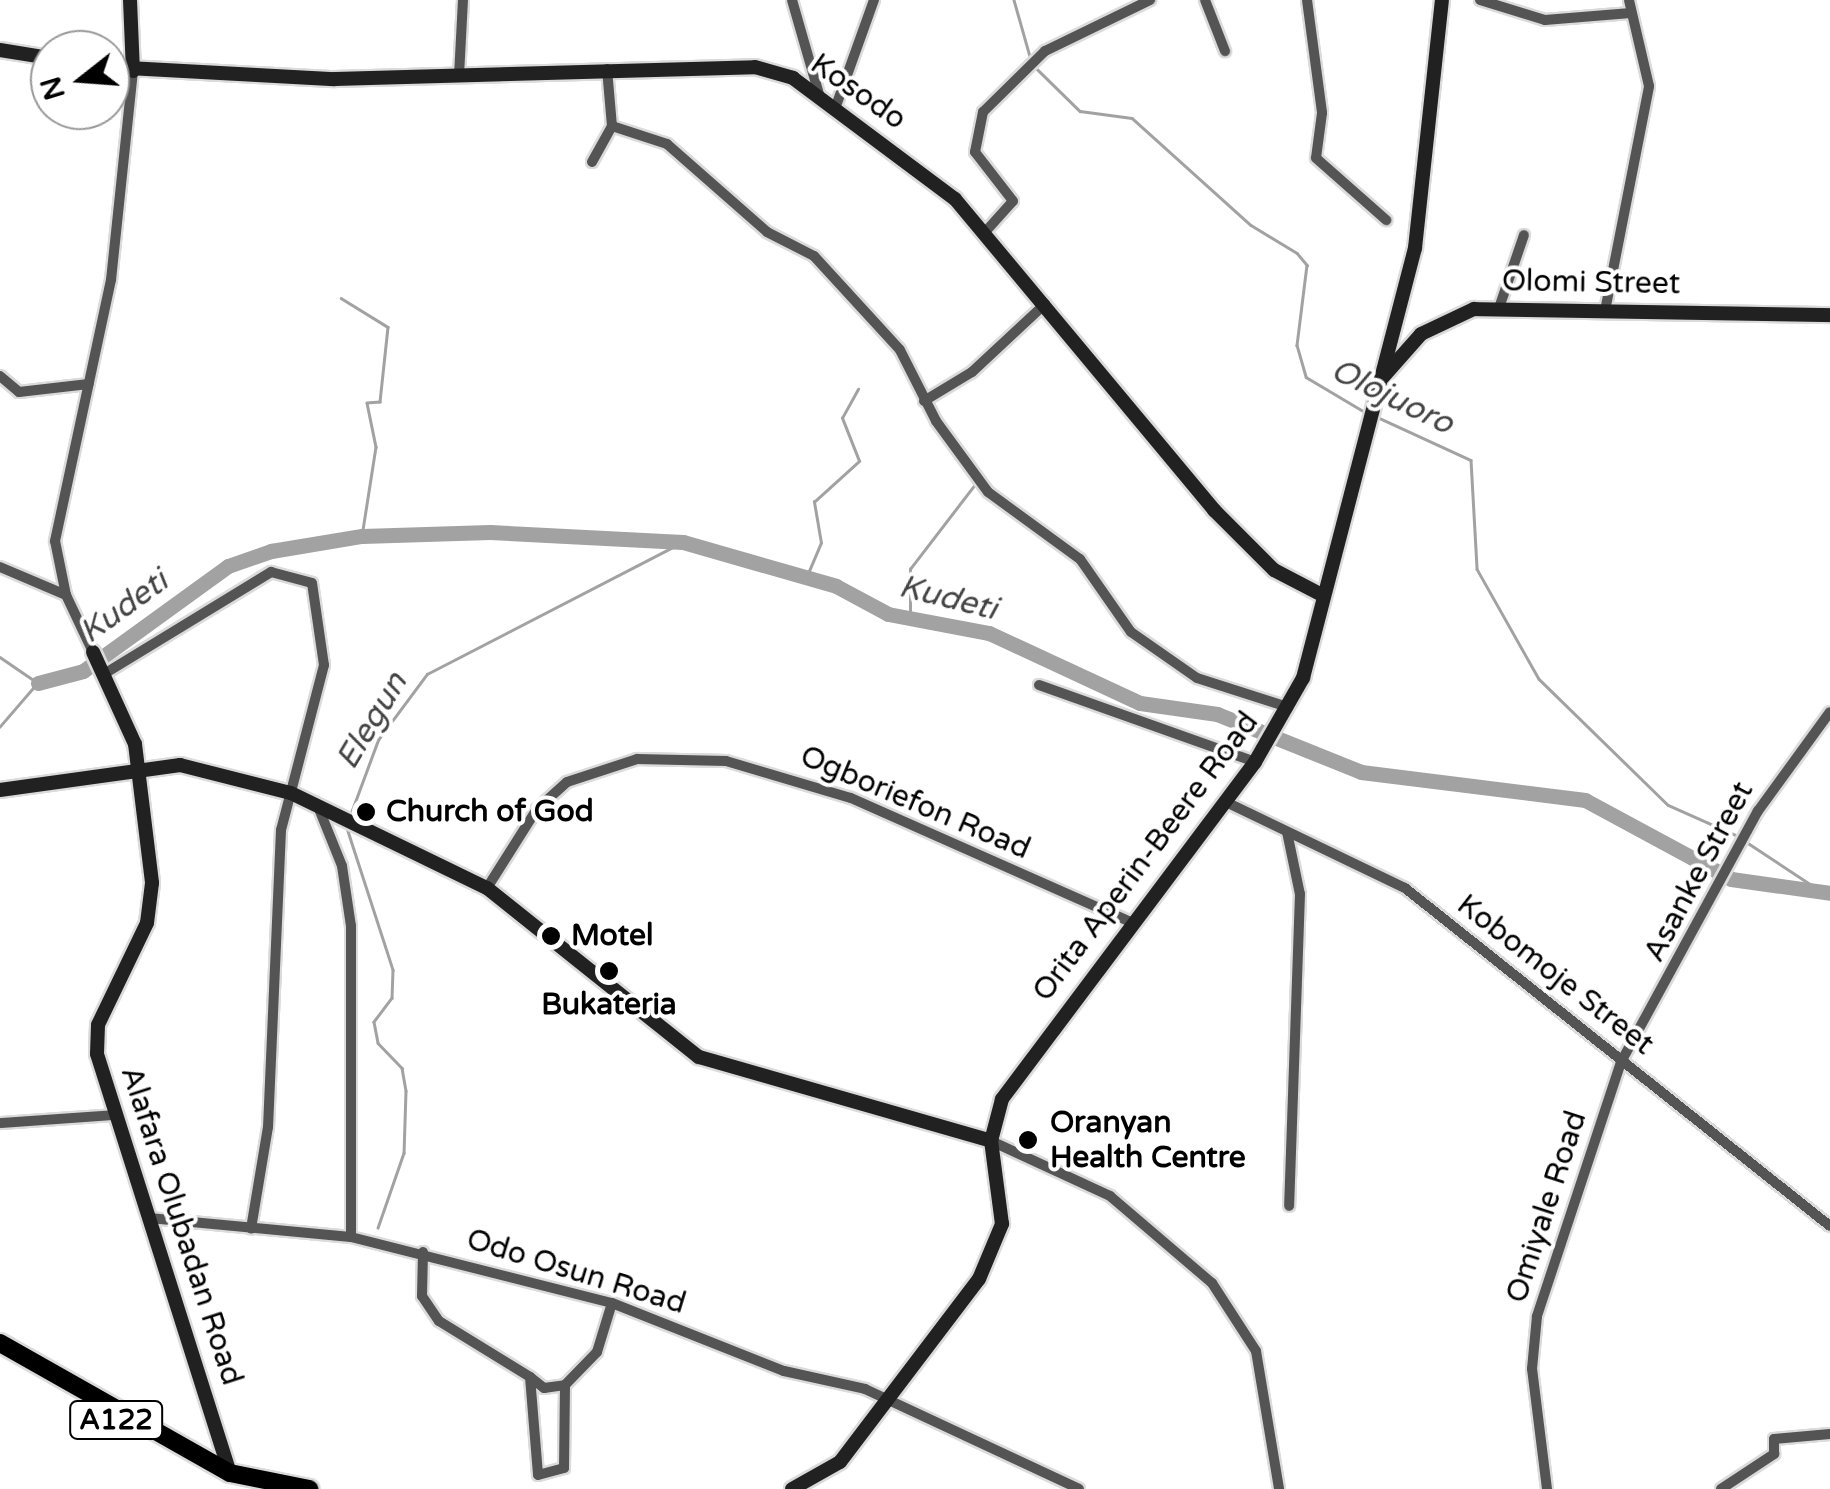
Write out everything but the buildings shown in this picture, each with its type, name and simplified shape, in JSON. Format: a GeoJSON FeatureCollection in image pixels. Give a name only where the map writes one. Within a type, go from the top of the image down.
{"type":"FeatureCollection","features":[{"type":"Feature","properties":{"kind":"highway","name":"A122"},"geometry":{"type":"LineString","coordinates":[[0,1343],[87,1398]]}},
{"type":"Feature","properties":{"kind":"highway","name":"A122"},"geometry":{"type":"LineString","coordinates":[[0,1352],[236,1484]]}},
{"type":"Feature","properties":{"kind":"highway"},"geometry":{"type":"LineString","coordinates":[[236,1484],[309,1489]]}},
{"type":"Feature","properties":{"kind":"main road"},"geometry":{"type":"LineString","coordinates":[[130,0],[133,70]]}},
{"type":"Feature","properties":{"kind":"main road","name":"Orita Aperin-Beere Road"},"geometry":{"type":"LineString","coordinates":[[792,1489],[840,1462],[992,1257],[1003,1206],[992,1140],[1009,1087],[1226,802],[1290,707],[1324,596],[1415,248],[1442,0]]}},
{"type":"Feature","properties":{"kind":"main road"},"geometry":{"type":"LineString","coordinates":[[0,50],[30,55]]}},
{"type":"Feature","properties":{"kind":"main road","name":"Kosodo"},"geometry":{"type":"LineString","coordinates":[[130,70],[459,76],[755,67],[819,94],[986,231],[1100,381],[1253,552],[1324,596]]}},
{"type":"Feature","properties":{"kind":"main road","name":"Olomi Street"},"geometry":{"type":"LineString","coordinates":[[1379,382],[1440,321],[1499,308],[1830,315]]}},
{"type":"Feature","properties":{"kind":"main road","name":"Alafara Olubadan Road"},"geometry":{"type":"LineString","coordinates":[[99,664],[140,766],[150,907],[96,1040],[115,1115],[236,1484]]}},
{"type":"Feature","properties":{"kind":"main road"},"geometry":{"type":"LineString","coordinates":[[0,790],[140,766],[196,766],[291,792],[487,888],[699,1056],[992,1140]]}},
{"type":"Feature","properties":{"kind":"street"},"geometry":{"type":"LineString","coordinates":[[459,76],[462,0]]}},
{"type":"Feature","properties":{"kind":"street"},"geometry":{"type":"LineString","coordinates":[[792,0],[819,94]]}},
{"type":"Feature","properties":{"kind":"street"},"geometry":{"type":"LineString","coordinates":[[836,106],[874,0]]}},
{"type":"Feature","properties":{"kind":"street"},"geometry":{"type":"LineString","coordinates":[[986,231],[1014,201],[974,143],[983,112],[1011,80],[1045,51],[1150,0]]}},
{"type":"Feature","properties":{"kind":"street"},"geometry":{"type":"LineString","coordinates":[[1205,0],[1225,50]]}},
{"type":"Feature","properties":{"kind":"street"},"geometry":{"type":"LineString","coordinates":[[1307,0],[1322,114],[1316,158],[1386,220]]}},
{"type":"Feature","properties":{"kind":"street"},"geometry":{"type":"LineString","coordinates":[[1480,0],[1545,20],[1631,13]]}},
{"type":"Feature","properties":{"kind":"street"},"geometry":{"type":"LineString","coordinates":[[1605,311],[1649,86],[1629,0]]}},
{"type":"Feature","properties":{"kind":"street"},"geometry":{"type":"LineString","coordinates":[[592,162],[612,126],[607,69]]}},
{"type":"Feature","properties":{"kind":"street"},"geometry":{"type":"LineString","coordinates":[[133,70],[130,156],[56,541],[66,596],[99,664],[271,572],[304,576],[322,614],[324,665],[291,792],[277,876],[268,1126],[251,1228]]}},
{"type":"Feature","properties":{"kind":"street"},"geometry":{"type":"LineString","coordinates":[[612,126],[667,144],[767,232],[814,256],[900,350],[924,401],[988,492],[1080,558],[1130,632],[1197,678],[1290,707]]}},
{"type":"Feature","properties":{"kind":"street"},"geometry":{"type":"LineString","coordinates":[[1499,308],[1524,235]]}},
{"type":"Feature","properties":{"kind":"street"},"geometry":{"type":"LineString","coordinates":[[924,401],[972,372],[1045,304]]}},
{"type":"Feature","properties":{"kind":"street"},"geometry":{"type":"LineString","coordinates":[[0,376],[19,392],[89,384]]}},
{"type":"Feature","properties":{"kind":"street"},"geometry":{"type":"LineString","coordinates":[[0,568],[66,596]]}},
{"type":"Feature","properties":{"kind":"street"},"geometry":{"type":"LineString","coordinates":[[1039,686],[1255,762]]}},
{"type":"Feature","properties":{"kind":"street","name":"Asanke Street"},"geometry":{"type":"LineString","coordinates":[[1621,1062],[1748,835],[1830,712]]}},
{"type":"Feature","properties":{"kind":"street","name":"Ogboriefon Road"},"geometry":{"type":"LineString","coordinates":[[487,888],[537,810],[566,782],[637,759],[726,761],[851,798],[1134,924]]}},
{"type":"Feature","properties":{"kind":"street","name":"Kobomoje Street"},"geometry":{"type":"LineString","coordinates":[[1226,802],[1384,874],[1830,1226]]}},
{"type":"Feature","properties":{"kind":"street"},"geometry":{"type":"LineString","coordinates":[[317,804],[342,866],[351,926],[351,1236]]}},
{"type":"Feature","properties":{"kind":"street"},"geometry":{"type":"LineString","coordinates":[[1286,832],[1300,894],[1289,1206]]}},
{"type":"Feature","properties":{"kind":"street","name":"Omiyale Road"},"geometry":{"type":"LineString","coordinates":[[1547,1489],[1532,1369],[1537,1316],[1621,1062]]}},
{"type":"Feature","properties":{"kind":"street"},"geometry":{"type":"LineString","coordinates":[[0,1123],[115,1115]]}},
{"type":"Feature","properties":{"kind":"street"},"geometry":{"type":"LineString","coordinates":[[992,1140],[1110,1196],[1212,1283],[1256,1351],[1279,1489]]}},
{"type":"Feature","properties":{"kind":"street","name":"Odo Osun Road"},"geometry":{"type":"LineString","coordinates":[[149,1218],[351,1236],[612,1303],[884,1400],[1029,1458],[1079,1489]]}},
{"type":"Feature","properties":{"kind":"street"},"geometry":{"type":"LineString","coordinates":[[423,1252],[422,1296],[439,1321],[544,1388],[564,1385],[596,1352],[612,1303]]}},
{"type":"Feature","properties":{"kind":"street"},"geometry":{"type":"LineString","coordinates":[[530,1377],[538,1474],[564,1468],[564,1385]]}},
{"type":"Feature","properties":{"kind":"street"},"geometry":{"type":"LineString","coordinates":[[1721,1489],[1774,1454],[1774,1440],[1830,1434]]}},
{"type":"Feature","properties":{"kind":"waterway","name":"Olojuoro"},"geometry":{"type":"LineString","coordinates":[[1014,0],[1031,60]]}},
{"type":"Feature","properties":{"kind":"waterway","name":"Olojuoro"},"geometry":{"type":"LineString","coordinates":[[1035,67],[1080,111],[1132,118],[1251,225],[1297,253],[1307,265],[1297,345],[1306,377],[1365,412]]}},
{"type":"Feature","properties":{"kind":"waterway"},"geometry":{"type":"LineString","coordinates":[[341,298],[388,327],[380,402],[367,403],[376,447],[362,536]]}},
{"type":"Feature","properties":{"kind":"waterway"},"geometry":{"type":"LineString","coordinates":[[806,578],[821,543],[814,502],[859,461],[842,418],[858,389]]}},
{"type":"Feature","properties":{"kind":"waterway","name":"Olojuoro"},"geometry":{"type":"LineString","coordinates":[[1377,417],[1471,460],[1477,569],[1539,679],[1668,805],[1738,836]]}},
{"type":"Feature","properties":{"kind":"waterway"},"geometry":{"type":"LineString","coordinates":[[910,618],[910,569],[976,483]]}},
{"type":"Feature","properties":{"kind":"waterway","name":"Kudeti"},"geometry":{"type":"LineString","coordinates":[[38,683],[83,671],[228,566],[271,551],[362,536],[490,532],[683,542],[836,586],[888,614],[989,633],[1140,703],[1217,714],[1361,772],[1585,800],[1731,879],[1830,893]]}},
{"type":"Feature","properties":{"kind":"waterway","name":"Elegun"},"geometry":{"type":"LineString","coordinates":[[351,813],[378,740],[427,674],[683,542]]}},
{"type":"Feature","properties":{"kind":"waterway"},"geometry":{"type":"LineString","coordinates":[[0,657],[38,683],[0,727]]}},
{"type":"Feature","properties":{"kind":"waterway","name":"Elegun"},"geometry":{"type":"LineString","coordinates":[[346,825],[393,970],[392,998],[374,1022],[378,1043],[402,1068],[406,1091],[404,1153],[378,1228]]}},
{"type":"Feature","properties":{"kind":"waterway","name":"Olojuoro"},"geometry":{"type":"LineString","coordinates":[[1745,841],[1810,884]]}},
{"type":"Feature","properties":{"kind":"place","name":"Church of God"},"geometry":{"type":"Point","coordinates":[366,812]}},
{"type":"Feature","properties":{"kind":"place","name":"Motel"},"geometry":{"type":"Point","coordinates":[551,936]}},
{"type":"Feature","properties":{"kind":"place","name":"Bukateria"},"geometry":{"type":"Point","coordinates":[609,971]}},
{"type":"Feature","properties":{"kind":"place","name":"Oranyan Health Centre"},"geometry":{"type":"Point","coordinates":[1028,1140]}}]}
